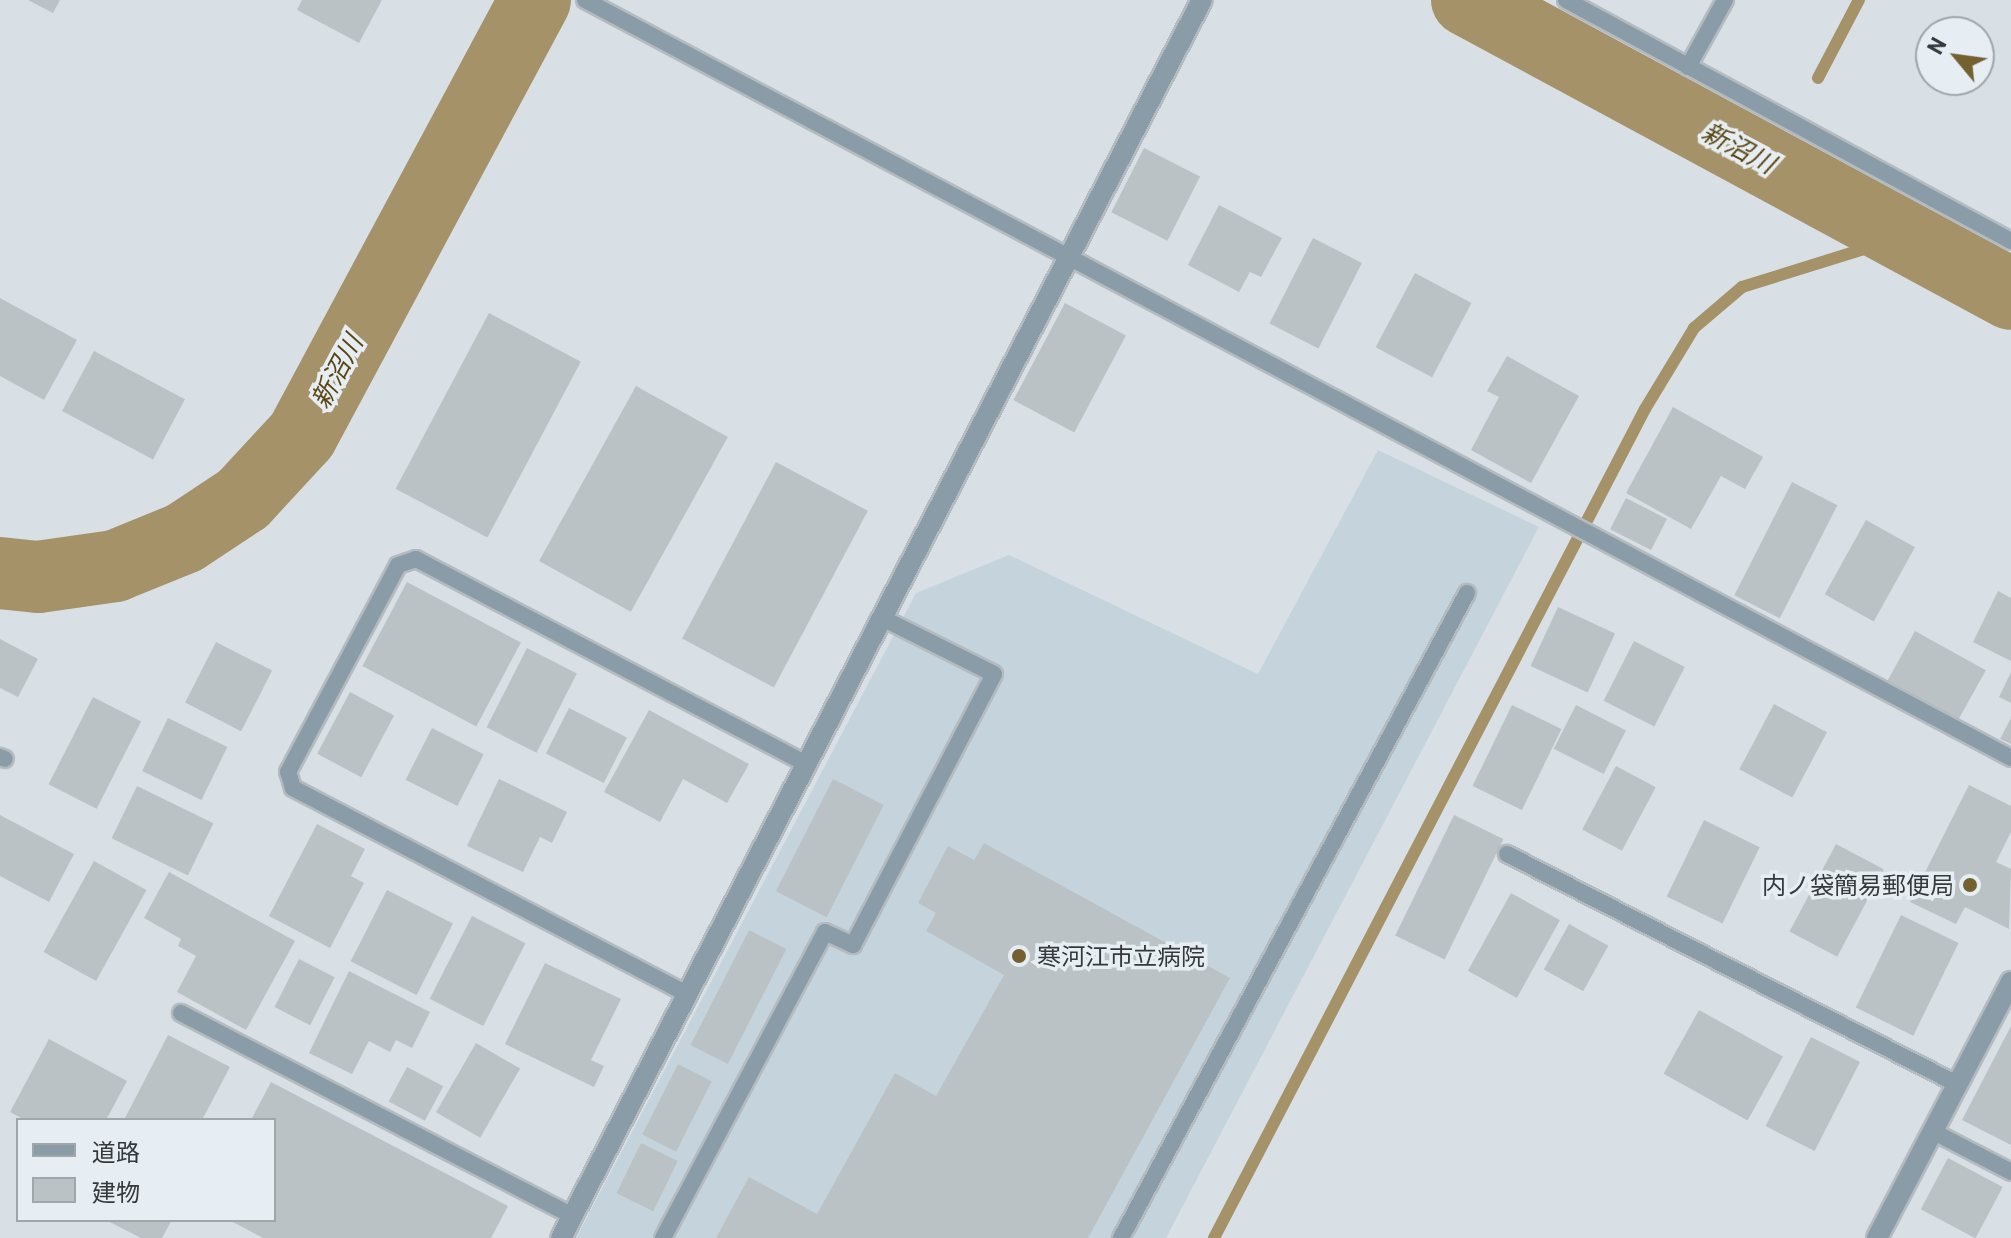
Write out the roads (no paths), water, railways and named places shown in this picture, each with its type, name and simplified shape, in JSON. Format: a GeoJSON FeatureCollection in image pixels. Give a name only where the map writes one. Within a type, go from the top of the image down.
{"type":"FeatureCollection","features":[{"type":"Feature","properties":{"kind":"street"},"geometry":{"type":"LineString","coordinates":[[561,1238],[1202,0]]}},
{"type":"Feature","properties":{"kind":"street"},"geometry":{"type":"LineString","coordinates":[[1877,1238],[2011,982]]}},
{"type":"Feature","properties":{"kind":"lane"},"geometry":{"type":"LineString","coordinates":[[585,0],[1068,261],[2011,758]]}},
{"type":"Feature","properties":{"kind":"lane"},"geometry":{"type":"LineString","coordinates":[[1566,0],[2011,241]]}},
{"type":"Feature","properties":{"kind":"lane"},"geometry":{"type":"LineString","coordinates":[[1688,67],[1725,0]]}},
{"type":"Feature","properties":{"kind":"lane"},"geometry":{"type":"LineString","coordinates":[[687,994],[293,788],[288,772],[398,565],[416,559],[806,764]]}},
{"type":"Feature","properties":{"kind":"lane"},"geometry":{"type":"LineString","coordinates":[[1121,1238],[1467,593]]}},
{"type":"Feature","properties":{"kind":"lane"},"geometry":{"type":"LineString","coordinates":[[663,1238],[825,932],[853,945],[994,674],[884,619]]}},
{"type":"Feature","properties":{"kind":"lane"},"geometry":{"type":"LineString","coordinates":[[1507,854],[1957,1084]]}},
{"type":"Feature","properties":{"kind":"lane"},"geometry":{"type":"LineString","coordinates":[[181,1013],[573,1216]]}},
{"type":"Feature","properties":{"kind":"lane"},"geometry":{"type":"LineString","coordinates":[[1932,1131],[2011,1172]]}},
{"type":"Feature","properties":{"kind":"waterway","name":"新沼川"},"geometry":{"type":"LineString","coordinates":[[0,573],[38,577],[115,566],[184,538],[243,499],[302,435],[535,0]]}},
{"type":"Feature","properties":{"kind":"waterway","name":"新沼川"},"geometry":{"type":"LineString","coordinates":[[1467,0],[2011,294]]}},
{"type":"Feature","properties":{"kind":"waterway"},"geometry":{"type":"LineString","coordinates":[[1818,78],[1859,0]]}},
{"type":"Feature","properties":{"kind":"waterway"},"geometry":{"type":"LineString","coordinates":[[1214,1238],[1645,409],[1694,328],[1742,287],[1906,236]]}},
{"type":"Feature","properties":{"kind":"place","name":"内ノ袋簡易郵便局"},"geometry":{"type":"Point","coordinates":[1970,885]}},
{"type":"Feature","properties":{"kind":"place","name":"寒河江市立病院"},"geometry":{"type":"Point","coordinates":[1019,956]}}]}
